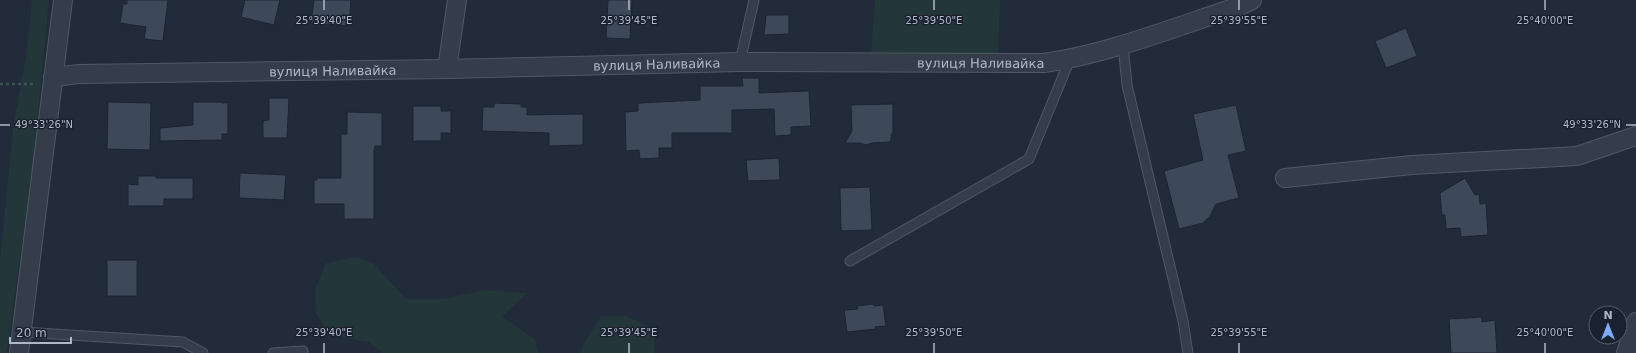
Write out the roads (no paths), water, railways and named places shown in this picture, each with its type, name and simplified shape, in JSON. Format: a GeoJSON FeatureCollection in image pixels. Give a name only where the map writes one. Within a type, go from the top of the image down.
{"type":"FeatureCollection","features":[{"type":"Feature","properties":{"kind":"street"},"geometry":{"type":"LineString","coordinates":[[19,353],[63,0]]}},
{"type":"Feature","properties":{"kind":"street"},"geometry":{"type":"LineString","coordinates":[[447,69],[457,0]]}},
{"type":"Feature","properties":{"kind":"street","name":"вулиця Наливайка"},"geometry":{"type":"LineString","coordinates":[[53,77],[79,74],[447,69],[740,62],[1044,62],[1070,59],[1123,45],[1240,6],[1252,0]]}},
{"type":"Feature","properties":{"kind":"street"},"geometry":{"type":"LineString","coordinates":[[1285,178],[1412,165],[1577,156],[1636,136]]}},
{"type":"Feature","properties":{"kind":"street"},"geometry":{"type":"LineString","coordinates":[[1630,352],[1636,322]]}},
{"type":"Feature","properties":{"kind":"lane"},"geometry":{"type":"LineString","coordinates":[[740,62],[754,0]]}},
{"type":"Feature","properties":{"kind":"lane"},"geometry":{"type":"LineString","coordinates":[[1123,45],[1127,86],[1183,321],[1188,353]]}},
{"type":"Feature","properties":{"kind":"lane"},"geometry":{"type":"LineString","coordinates":[[850,261],[1029,159],[1070,59]]}},
{"type":"Feature","properties":{"kind":"lane"},"geometry":{"type":"LineString","coordinates":[[21,332],[184,342],[203,353]]}},
{"type":"Feature","properties":{"kind":"lane"},"geometry":{"type":"LineString","coordinates":[[273,353],[303,350]]}}]}
